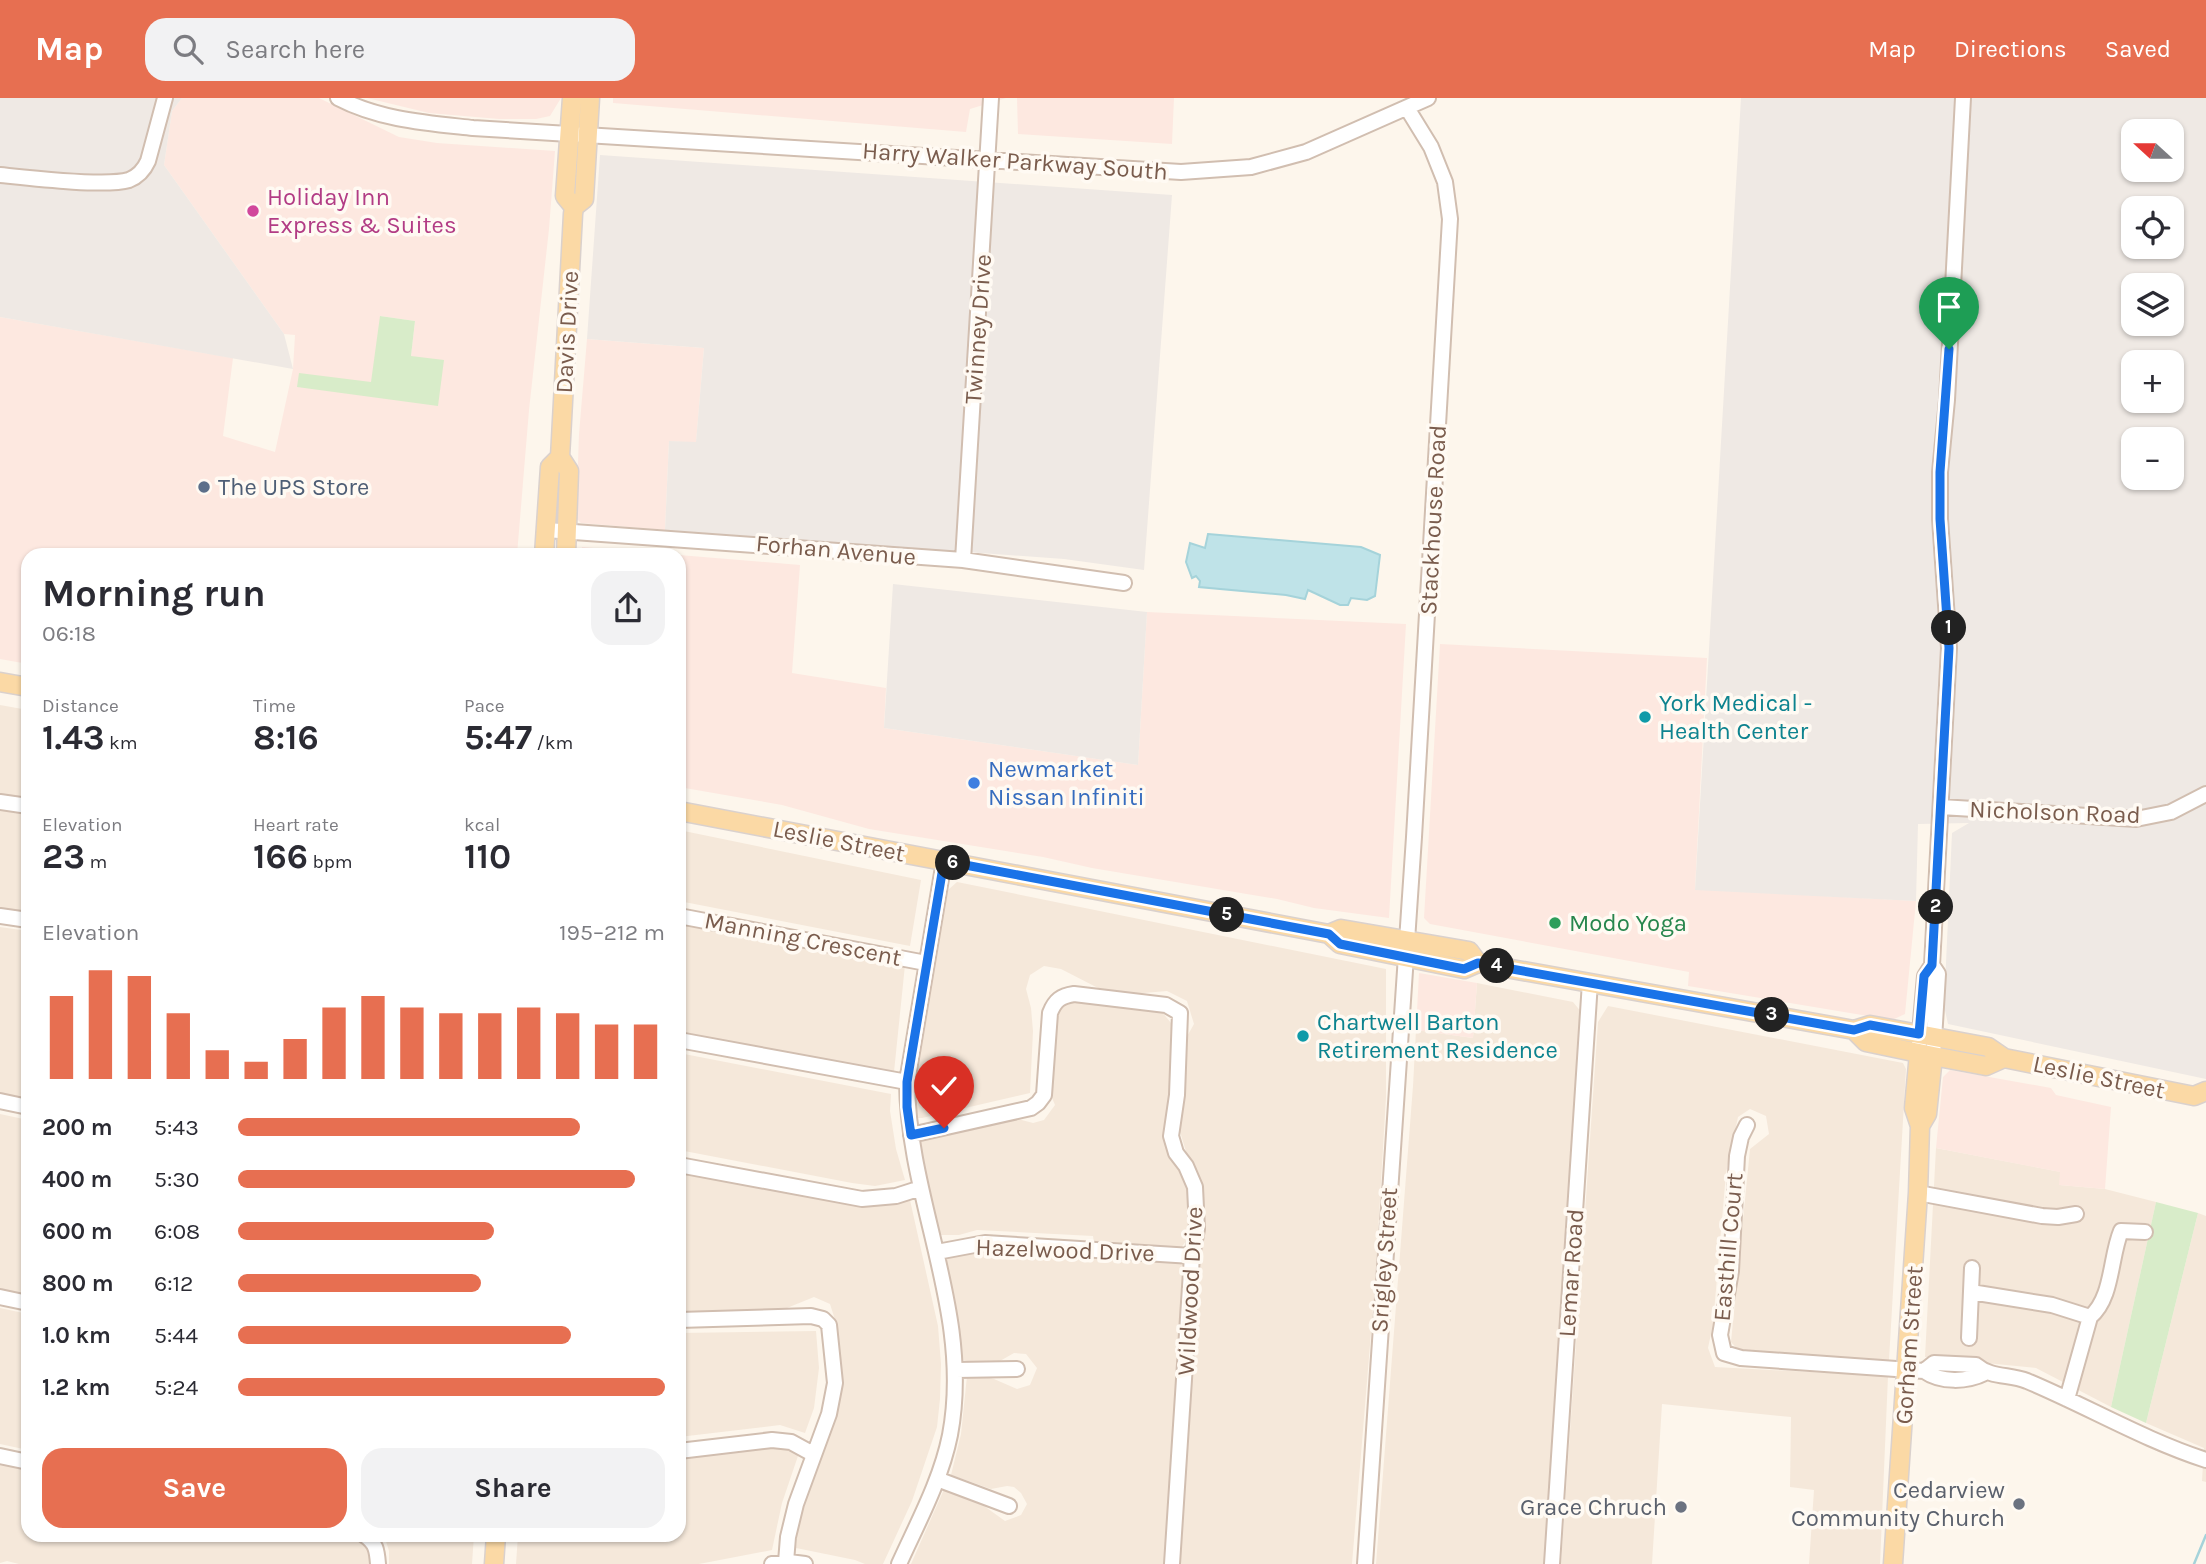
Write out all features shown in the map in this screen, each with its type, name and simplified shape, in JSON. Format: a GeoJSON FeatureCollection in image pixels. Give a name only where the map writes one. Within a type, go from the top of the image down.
{"type":"FeatureCollection","features":[{"type":"Feature","properties":{"kind":"main road","name":"Davis Drive"},"geometry":{"type":"LineString","coordinates":[[567,548],[569,471],[560,457],[574,207],[565,196],[572,98]]}},
{"type":"Feature","properties":{"kind":"main road","name":"Davis Drive"},"geometry":{"type":"LineString","coordinates":[[574,207],[584,199],[590,98]]}},
{"type":"Feature","properties":{"kind":"main road","name":"Davis Drive"},"geometry":{"type":"LineString","coordinates":[[545,548],[550,467],[560,457]]}},
{"type":"Feature","properties":{"kind":"main road"},"geometry":{"type":"LineString","coordinates":[[0,682],[21,686]]}},
{"type":"Feature","properties":{"kind":"main road","name":"Leslie Street"},"geometry":{"type":"LineString","coordinates":[[686,812],[1329,934],[1341,929],[1405,949],[1469,951],[1478,963],[1854,1030],[1870,1025],[1927,1035],[1989,1047],[2004,1058],[2202,1098]]}},
{"type":"Feature","properties":{"kind":"main road","name":"Leslie Street"},"geometry":{"type":"LineString","coordinates":[[1854,1030],[1866,1042],[1926,1055],[1986,1066],[2004,1058]]}},
{"type":"Feature","properties":{"kind":"main road","name":"Gorham Street"},"geometry":{"type":"LineString","coordinates":[[1893,1564],[1916,1370],[1920,1126],[1914,1108],[1926,1055]]}},
{"type":"Feature","properties":{"kind":"main road"},"geometry":{"type":"LineString","coordinates":[[494,1564],[496,1542]]}},
{"type":"Feature","properties":{"kind":"street"},"geometry":{"type":"LineString","coordinates":[[0,176],[118,182],[137,176],[148,161],[165,98]]}},
{"type":"Feature","properties":{"kind":"street","name":"Harry Walker Parkway South"},"geometry":{"type":"LineString","coordinates":[[338,98],[380,114],[414,122],[588,136],[1181,172],[1251,167],[1306,152],[1428,98]]}},
{"type":"Feature","properties":{"kind":"street","name":"Twinney Drive"},"geometry":{"type":"LineString","coordinates":[[963,560],[991,98]]}},
{"type":"Feature","properties":{"kind":"street","name":"Gorham Street"},"geometry":{"type":"LineString","coordinates":[[1926,1055],[1938,974],[1932,965],[1949,648],[1940,519],[1940,472],[1947,400],[1963,98]]}},
{"type":"Feature","properties":{"kind":"street","name":"Stackhouse Road"},"geometry":{"type":"LineString","coordinates":[[1405,949],[1450,219],[1445,181],[1431,147],[1407,108]]}},
{"type":"Feature","properties":{"kind":"street","name":"Forhan Avenue"},"geometry":{"type":"LineString","coordinates":[[546,530],[963,560],[1124,583]]}},
{"type":"Feature","properties":{"kind":"street","name":"Nicholson Road"},"geometry":{"type":"LineString","coordinates":[[1941,807],[2136,819],[2171,812],[2206,794]]}},
{"type":"Feature","properties":{"kind":"street"},"geometry":{"type":"LineString","coordinates":[[0,802],[21,805]]}},
{"type":"Feature","properties":{"kind":"street"},"geometry":{"type":"LineString","coordinates":[[899,1564],[937,1479],[950,1437],[955,1401],[956,1370],[947,1292],[921,1188],[907,1107],[907,1082],[944,861]]}},
{"type":"Feature","properties":{"kind":"street"},"geometry":{"type":"LineString","coordinates":[[0,916],[21,919]]}},
{"type":"Feature","properties":{"kind":"street","name":"Manning Crescent"},"geometry":{"type":"LineString","coordinates":[[686,917],[926,963]]}},
{"type":"Feature","properties":{"kind":"street","name":"Srigley Street"},"geometry":{"type":"LineString","coordinates":[[1365,1564],[1405,949]]}},
{"type":"Feature","properties":{"kind":"street","name":"Lemar Road"},"geometry":{"type":"LineString","coordinates":[[1552,1564],[1590,982]]}},
{"type":"Feature","properties":{"kind":"street","name":"Wildwood Drive"},"geometry":{"type":"LineString","coordinates":[[911,1135],[1031,1108],[1038,1103],[1044,1095],[1049,1013],[1060,998],[1074,994],[1174,1008],[1180,1013],[1177,1095],[1171,1136],[1176,1153],[1186,1166],[1195,1187],[1197,1229],[1192,1256],[1172,1564]]}},
{"type":"Feature","properties":{"kind":"street"},"geometry":{"type":"LineString","coordinates":[[686,1041],[907,1082]]}},
{"type":"Feature","properties":{"kind":"street"},"geometry":{"type":"LineString","coordinates":[[0,1101],[21,1106]]}},
{"type":"Feature","properties":{"kind":"street","name":"Easthill Court"},"geometry":{"type":"LineString","coordinates":[[1747,1125],[1737,1156],[1731,1271],[1720,1335],[1724,1353],[1741,1358],[1916,1370]]}},
{"type":"Feature","properties":{"kind":"street"},"geometry":{"type":"LineString","coordinates":[[686,1166],[862,1199],[897,1196],[921,1188]]}},
{"type":"Feature","properties":{"kind":"street"},"geometry":{"type":"LineString","coordinates":[[1918,1193],[2042,1216],[2076,1214]]}},
{"type":"Feature","properties":{"kind":"street"},"geometry":{"type":"LineString","coordinates":[[2067,1399],[2090,1317],[2100,1307],[2109,1283],[2115,1246],[2121,1230],[2145,1232]]}},
{"type":"Feature","properties":{"kind":"street","name":"Hazelwood Drive"},"geometry":{"type":"LineString","coordinates":[[937,1252],[985,1243],[1192,1256]]}},
{"type":"Feature","properties":{"kind":"street"},"geometry":{"type":"LineString","coordinates":[[1969,1338],[1972,1268]]}},
{"type":"Feature","properties":{"kind":"street"},"geometry":{"type":"LineString","coordinates":[[1971,1292],[2052,1305],[2090,1317]]}},
{"type":"Feature","properties":{"kind":"street"},"geometry":{"type":"LineString","coordinates":[[0,1297],[21,1302]]}},
{"type":"Feature","properties":{"kind":"street"},"geometry":{"type":"LineString","coordinates":[[686,1320],[810,1315],[823,1319],[829,1325],[835,1382],[829,1414],[796,1504],[779,1563],[805,1564]]}},
{"type":"Feature","properties":{"kind":"street"},"geometry":{"type":"LineString","coordinates":[[956,1370],[1017,1369]]}},
{"type":"Feature","properties":{"kind":"street"},"geometry":{"type":"LineString","coordinates":[[1916,1370],[1935,1378],[1972,1380],[1985,1373],[2024,1380],[2174,1450],[2206,1460]]}},
{"type":"Feature","properties":{"kind":"street"},"geometry":{"type":"LineString","coordinates":[[686,1450],[772,1440],[791,1442],[813,1454]]}},
{"type":"Feature","properties":{"kind":"street"},"geometry":{"type":"LineString","coordinates":[[0,1456],[21,1460]]}},
{"type":"Feature","properties":{"kind":"street"},"geometry":{"type":"LineString","coordinates":[[937,1479],[1009,1506]]}},
{"type":"Feature","properties":{"kind":"street"},"geometry":{"type":"LineString","coordinates":[[373,1542],[377,1550],[378,1564]]}},
{"type":"Feature","properties":{"kind":"shaded area"},"geometry":{"type":"Polygon","coordinates":[[[0,98],[182,98],[172,111],[164,165],[284,334],[293,369],[0,317],[0,98]]]}},
{"type":"Feature","properties":{"kind":"shaded area"},"geometry":{"type":"Polygon","coordinates":[[[182,98],[319,98],[399,137],[437,143],[555,151],[518,548],[21,548],[21,663],[0,659],[0,317],[233,358],[223,436],[275,452],[293,369],[295,335],[284,334],[164,165],[172,111],[182,98]],[[380,316],[411,356],[415,321],[380,316]]]}},
{"type":"Feature","properties":{"kind":"shaded area"},"geometry":{"type":"Polygon","coordinates":[[[367,98],[561,98],[550,116],[536,119],[499,119],[429,113],[367,98]]]}},
{"type":"Feature","properties":{"kind":"shaded area"},"geometry":{"type":"Polygon","coordinates":[[[613,98],[1006,98],[970,109],[966,132],[613,103],[613,98]]]}},
{"type":"Feature","properties":{"kind":"shaded area"},"geometry":{"type":"Polygon","coordinates":[[[1017,98],[1174,98],[1172,144],[1018,134],[1017,98]]]}},
{"type":"Feature","properties":{"kind":"shaded area"},"geometry":{"type":"Polygon","coordinates":[[[1741,98],[2206,98],[2206,1079],[1948,1024],[1944,1006],[1952,833],[1969,823],[1918,824],[1916,901],[1695,890],[1741,98]]]}},
{"type":"Feature","properties":{"kind":"shaded area"},"geometry":{"type":"Polygon","coordinates":[[[600,155],[1172,195],[1144,570],[1064,559],[665,530],[669,441],[696,442],[704,348],[587,339],[600,155]]]}},
{"type":"Feature","properties":{"kind":"shaded area"},"geometry":{"type":"Polygon","coordinates":[[[587,339],[704,348],[696,443],[669,441],[665,530],[581,523],[576,518],[579,434],[587,339]]]}},
{"type":"Feature","properties":{"kind":"shaded area"},"geometry":{"type":"Polygon","coordinates":[[[686,556],[800,565],[792,673],[886,688],[884,728],[1138,765],[1147,612],[1406,624],[1389,918],[1314,908],[1043,857],[869,829],[782,805],[686,788],[686,556]]]}},
{"type":"Feature","properties":{"kind":"shaded area"},"geometry":{"type":"Polygon","coordinates":[[[893,584],[1147,612],[1138,765],[884,728],[893,584]]]}},
{"type":"Feature","properties":{"kind":"shaded area"},"geometry":{"type":"Polygon","coordinates":[[[1440,644],[1707,658],[1695,889],[1916,901],[1905,1014],[1892,1020],[1688,986],[1689,972],[1430,924],[1424,918],[1440,644]]]}},
{"type":"Feature","properties":{"kind":"shaded area"},"geometry":{"type":"Polygon","coordinates":[[[0,705],[21,709],[21,801],[0,798],[0,705]]]}},
{"type":"Feature","properties":{"kind":"shaded area"},"geometry":{"type":"Polygon","coordinates":[[[0,810],[21,814],[21,915],[0,912],[0,810]]]}},
{"type":"Feature","properties":{"kind":"shaded area"},"geometry":{"type":"Polygon","coordinates":[[[686,831],[921,880],[910,946],[686,902],[686,831]]]}},
{"type":"Feature","properties":{"kind":"shaded area"},"geometry":{"type":"Polygon","coordinates":[[[957,882],[1386,969],[1386,1097],[1375,1284],[1352,1564],[1178,1564],[1201,1249],[1202,1186],[1188,1158],[1178,1125],[1185,1040],[1194,1024],[1187,1001],[1167,991],[1132,994],[1100,989],[1061,969],[1044,966],[1030,975],[1026,989],[1033,1031],[1030,1093],[912,1118],[912,1088],[918,1039],[948,890],[957,882]]]}},
{"type":"Feature","properties":{"kind":"shaded area"},"geometry":{"type":"Polygon","coordinates":[[[686,923],[905,965],[894,1072],[686,1033],[686,923]]]}},
{"type":"Feature","properties":{"kind":"shaded area"},"geometry":{"type":"Polygon","coordinates":[[[0,927],[21,930],[21,1102],[0,1097],[0,927]]]}},
{"type":"Feature","properties":{"kind":"shaded area"},"geometry":{"type":"Polygon","coordinates":[[[1419,973],[1477,983],[1473,1038],[1416,1030],[1419,973]]]}},
{"type":"Feature","properties":{"kind":"shaded area"},"geometry":{"type":"Polygon","coordinates":[[[1477,983],[1573,1002],[1582,1013],[1544,1564],[1376,1564],[1416,1030],[1473,1038],[1477,983]]]}},
{"type":"Feature","properties":{"kind":"shaded area"},"geometry":{"type":"Polygon","coordinates":[[[1066,999],[1121,1004],[1162,1012],[1171,1023],[1165,1137],[1188,1181],[1190,1207],[1187,1240],[1180,1249],[1094,1243],[1093,1236],[977,1230],[959,1235],[938,1235],[917,1146],[922,1139],[1001,1119],[1018,1119],[1033,1123],[1044,1120],[1055,1105],[1050,1093],[1054,1018],[1066,999]]]}},
{"type":"Feature","properties":{"kind":"shaded area"},"geometry":{"type":"Polygon","coordinates":[[[1608,1006],[1903,1063],[1906,1069],[1889,1360],[1741,1353],[1731,1342],[1750,1149],[1769,1134],[1766,1116],[1750,1109],[1738,1117],[1726,1173],[1713,1324],[1708,1348],[1715,1367],[1888,1376],[1880,1564],[1809,1564],[1814,1490],[1790,1487],[1791,1417],[1662,1404],[1652,1564],[1561,1564],[1598,1022],[1608,1006]]]}},
{"type":"Feature","properties":{"kind":"shaded area"},"geometry":{"type":"Polygon","coordinates":[[[686,1054],[891,1094],[890,1111],[896,1149],[905,1180],[875,1186],[686,1151],[686,1054]]]}},
{"type":"Feature","properties":{"kind":"shaded area"},"geometry":{"type":"Polygon","coordinates":[[[1950,1070],[2051,1088],[2056,1095],[2111,1107],[2105,1189],[2059,1185],[2060,1172],[1936,1148],[1943,1077],[1950,1070]]]}},
{"type":"Feature","properties":{"kind":"shaded area"},"geometry":{"type":"Polygon","coordinates":[[[0,1114],[21,1118],[21,1294],[0,1290],[0,1114]]]}},
{"type":"Feature","properties":{"kind":"shaded area"},"geometry":{"type":"Polygon","coordinates":[[[1936,1148],[2061,1172],[2060,1185],[2105,1189],[2156,1202],[2111,1407],[2036,1368],[1925,1357],[1936,1148]]]}},
{"type":"Feature","properties":{"kind":"shaded area"},"geometry":{"type":"Polygon","coordinates":[[[686,1171],[855,1205],[879,1206],[910,1200],[938,1326],[940,1399],[937,1427],[912,1501],[883,1564],[865,1564],[796,1548],[798,1524],[840,1370],[837,1326],[830,1304],[814,1297],[782,1310],[686,1313],[686,1171]]]}},
{"type":"Feature","properties":{"kind":"shaded area"},"geometry":{"type":"Polygon","coordinates":[[[2198,1213],[2206,1216],[2206,1482],[2202,1481],[2204,1448],[2146,1423],[2198,1213]]]}},
{"type":"Feature","properties":{"kind":"shaded area"},"geometry":{"type":"Polygon","coordinates":[[[992,1248],[1180,1262],[1185,1270],[1165,1564],[911,1564],[945,1487],[973,1498],[1005,1521],[1021,1515],[1027,1504],[1014,1487],[991,1489],[951,1475],[961,1434],[967,1376],[994,1379],[1017,1389],[1030,1385],[1037,1368],[1026,1354],[1014,1353],[1000,1361],[983,1364],[962,1360],[945,1261],[949,1255],[992,1248]]]}},
{"type":"Feature","properties":{"kind":"shaded area"},"geometry":{"type":"Polygon","coordinates":[[[0,1308],[21,1312],[21,1448],[0,1444],[0,1308]]]}},
{"type":"Feature","properties":{"kind":"shaded area"},"geometry":{"type":"Polygon","coordinates":[[[816,1331],[819,1368],[814,1408],[805,1433],[780,1425],[686,1436],[686,1333],[816,1331]]]}},
{"type":"Feature","properties":{"kind":"shaded area"},"geometry":{"type":"Polygon","coordinates":[[[787,1446],[799,1453],[782,1503],[772,1550],[699,1564],[516,1564],[518,1542],[686,1542],[686,1457],[787,1446]]]}},
{"type":"Feature","properties":{"kind":"shaded area"},"geometry":{"type":"Polygon","coordinates":[[[0,1463],[21,1468],[21,1542],[361,1542],[369,1549],[370,1564],[19,1564],[7,1561],[0,1563],[0,1463]]]}},
{"type":"Feature","properties":{"kind":"shaded area"},"geometry":{"type":"Polygon","coordinates":[[[386,1542],[474,1542],[472,1564],[389,1564],[386,1542]]]}},
{"type":"Feature","properties":{"kind":"green space"},"geometry":{"type":"Polygon","coordinates":[[[380,316],[415,321],[411,356],[444,360],[438,406],[297,387],[299,373],[371,382],[380,316]]]}},
{"type":"Feature","properties":{"kind":"green space"},"geometry":{"type":"Polygon","coordinates":[[[2156,1202],[2198,1213],[2146,1423],[2111,1407],[2156,1202]]]}},
{"type":"Feature","properties":{"kind":"water"},"geometry":{"type":"Polygon","coordinates":[[[1208,534],[1361,547],[1380,555],[1375,596],[1367,600],[1351,598],[1348,605],[1340,605],[1308,590],[1305,599],[1199,587],[1200,581],[1196,576],[1192,578],[1186,562],[1190,543],[1205,548],[1208,534]]]}},
{"type":"Feature","properties":{"kind":"waterway"},"geometry":{"type":"LineString","coordinates":[[2194,1564],[2206,1535]]}},
{"type":"Feature","properties":{"kind":"place","name":"Holiday Inn Express & Suites"},"geometry":{"type":"Point","coordinates":[253,211]}},
{"type":"Feature","properties":{"kind":"place","name":"The UPS Store"},"geometry":{"type":"Point","coordinates":[204,487]}},
{"type":"Feature","properties":{"kind":"place","name":"York Medical - Health Center"},"geometry":{"type":"Point","coordinates":[1645,717]}},
{"type":"Feature","properties":{"kind":"place","name":"Newmarket Nissan Infiniti"},"geometry":{"type":"Point","coordinates":[974,783]}},
{"type":"Feature","properties":{"kind":"place","name":"Modo Yoga"},"geometry":{"type":"Point","coordinates":[1555,923]}},
{"type":"Feature","properties":{"kind":"place","name":"Chartwell Barton Retirement Residence"},"geometry":{"type":"Point","coordinates":[1303,1036]}},
{"type":"Feature","properties":{"kind":"place","name":"Cedarview Community Church"},"geometry":{"type":"Point","coordinates":[2019,1504]}},
{"type":"Feature","properties":{"kind":"place","name":"Grace Chruch"},"geometry":{"type":"Point","coordinates":[1681,1507]}},
{"type":"Feature","properties":{"kind":"route"},"geometry":{"type":"LineString","coordinates":[[944,1128],[911,1135],[907,1082],[944,861],[1329,934],[1340,944],[1464,969],[1478,963],[1854,1030],[1870,1025],[1919,1034],[1924,976],[1932,965],[1947,716],[1948,613],[1940,519],[1940,472],[1949,349]]}}]}
